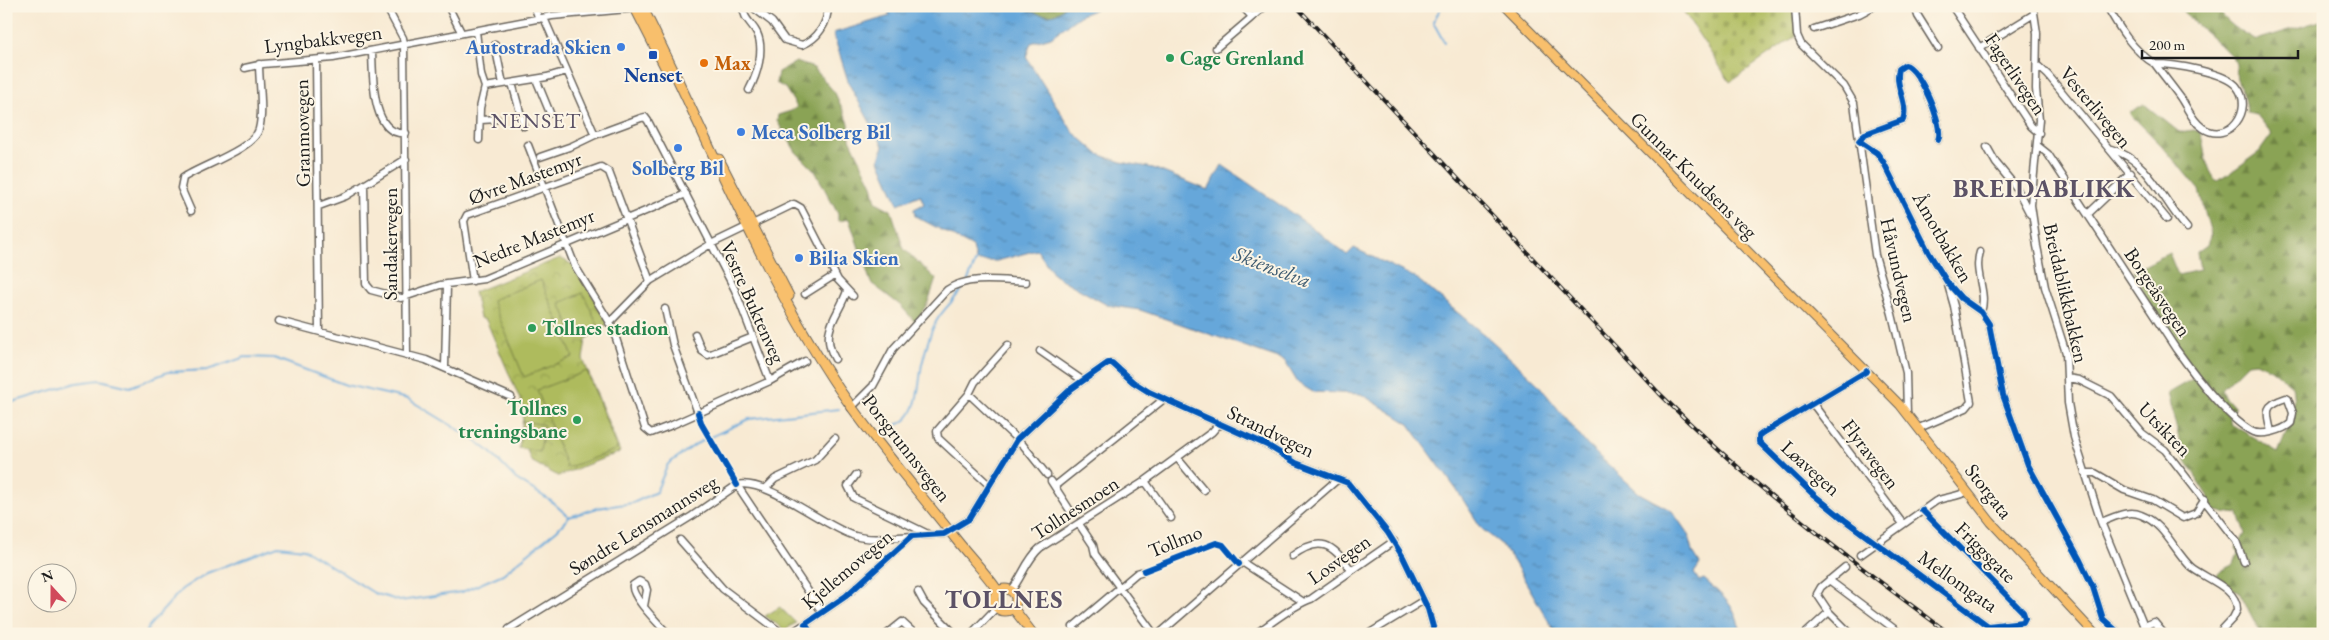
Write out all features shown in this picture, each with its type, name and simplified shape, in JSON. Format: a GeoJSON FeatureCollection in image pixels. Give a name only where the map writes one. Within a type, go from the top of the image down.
{"type":"FeatureCollection","features":[{"type":"Feature","properties":{"kind":"highway","name":"Porsgrunnsvegen"},"geometry":{"type":"LineString","coordinates":[[639,7],[708,144],[722,177],[750,226],[774,281],[851,408],[998,591]]}},
{"type":"Feature","properties":{"kind":"highway"},"geometry":{"type":"LineString","coordinates":[[1003,589],[1012,591],[1016,599],[1012,608],[1003,610],[997,607],[994,599],[998,591],[1003,589]]}},
{"type":"Feature","properties":{"kind":"highway"},"geometry":{"type":"LineString","coordinates":[[1012,608],[1033,634]]}},
{"type":"Feature","properties":{"kind":"main road","name":"Gunnar Knudsens veg"},"geometry":{"type":"LineString","coordinates":[[1505,6],[1861,364]]}},
{"type":"Feature","properties":{"kind":"main road","name":"Storgata"},"geometry":{"type":"LineString","coordinates":[[1861,364],[1907,413],[1991,522],[2095,634]]}},
{"type":"Feature","properties":{"kind":"street"},"geometry":{"type":"LineString","coordinates":[[386,6],[403,38],[404,44]]}},
{"type":"Feature","properties":{"kind":"street"},"geometry":{"type":"LineString","coordinates":[[448,6],[460,30]]}},
{"type":"Feature","properties":{"kind":"street"},"geometry":{"type":"LineString","coordinates":[[534,6],[567,70],[595,135],[540,157]]}},
{"type":"Feature","properties":{"kind":"street","name":"Lyngbakkvegen"},"geometry":{"type":"LineString","coordinates":[[612,9],[620,6]]}},
{"type":"Feature","properties":{"kind":"street"},"geometry":{"type":"LineString","coordinates":[[743,6],[743,14],[757,34],[760,43],[758,66],[749,90]]}},
{"type":"Feature","properties":{"kind":"street"},"geometry":{"type":"LineString","coordinates":[[751,6],[772,22],[785,40],[802,45],[813,40],[820,31],[826,20],[828,6]]}},
{"type":"Feature","properties":{"kind":"street"},"geometry":{"type":"LineString","coordinates":[[1242,6],[1252,17]]}},
{"type":"Feature","properties":{"kind":"street"},"geometry":{"type":"LineString","coordinates":[[1216,48],[1265,6]]}},
{"type":"Feature","properties":{"kind":"street","name":"Håvundvegen"},"geometry":{"type":"LineString","coordinates":[[1795,6],[1797,35],[1801,44],[1844,86],[1852,98],[1875,254],[1906,373],[1907,413]]}},
{"type":"Feature","properties":{"kind":"street"},"geometry":{"type":"LineString","coordinates":[[1814,29],[1859,14],[1874,6]]}},
{"type":"Feature","properties":{"kind":"street"},"geometry":{"type":"LineString","coordinates":[[1915,6],[1918,16],[1938,48]]}},
{"type":"Feature","properties":{"kind":"street","name":"Fagerlivegen"},"geometry":{"type":"LineString","coordinates":[[1952,6],[2031,126],[2039,132]]}},
{"type":"Feature","properties":{"kind":"street","name":"Breidablikkbakken"},"geometry":{"type":"LineString","coordinates":[[2033,6],[2039,132],[2032,195],[2032,217],[2045,287],[2066,352],[2071,421],[2085,473],[2101,522],[2146,634]]}},
{"type":"Feature","properties":{"kind":"street"},"geometry":{"type":"LineString","coordinates":[[2107,6],[2139,52],[2155,64],[2202,128],[2215,132],[2222,131],[2235,125],[2241,118],[2243,97],[2234,83],[2183,65],[2155,64]]}},
{"type":"Feature","properties":{"kind":"street","name":"Lyngbakkvegen"},"geometry":{"type":"LineString","coordinates":[[245,68],[259,64],[316,60],[372,51],[541,18],[639,7]]}},
{"type":"Feature","properties":{"kind":"street"},"geometry":{"type":"LineString","coordinates":[[1979,48],[2034,14]]}},
{"type":"Feature","properties":{"kind":"street"},"geometry":{"type":"LineString","coordinates":[[476,31],[481,75],[485,87],[480,108],[479,140]]}},
{"type":"Feature","properties":{"kind":"street","name":"Sandakervegen"},"geometry":{"type":"LineString","coordinates":[[404,44],[407,355]]}},
{"type":"Feature","properties":{"kind":"street"},"geometry":{"type":"LineString","coordinates":[[496,45],[503,84]]}},
{"type":"Feature","properties":{"kind":"street"},"geometry":{"type":"LineString","coordinates":[[372,51],[375,94],[380,114],[385,126],[392,132],[406,133]]}},
{"type":"Feature","properties":{"kind":"street","name":"Granmovegen"},"geometry":{"type":"LineString","coordinates":[[316,60],[320,331]]}},
{"type":"Feature","properties":{"kind":"street"},"geometry":{"type":"LineString","coordinates":[[191,211],[181,188],[183,178],[242,147],[257,136],[260,122],[259,64]]}},
{"type":"Feature","properties":{"kind":"street"},"geometry":{"type":"LineString","coordinates":[[1859,141],[1866,134],[1903,120],[1904,107],[1898,76],[1899,69],[1905,65],[1915,71],[1933,108],[1940,133],[1938,140]]}},
{"type":"Feature","properties":{"kind":"street","name":"Vesterlivegen"},"geometry":{"type":"LineString","coordinates":[[2037,65],[2048,75],[2131,173],[2167,219]]}},
{"type":"Feature","properties":{"kind":"street"},"geometry":{"type":"LineString","coordinates":[[485,87],[536,79],[567,70]]}},
{"type":"Feature","properties":{"kind":"street"},"geometry":{"type":"LineString","coordinates":[[536,79],[550,113]]}},
{"type":"Feature","properties":{"kind":"street"},"geometry":{"type":"LineString","coordinates":[[512,83],[524,126]]}},
{"type":"Feature","properties":{"kind":"street","name":"Vestre Buktenveg"},"geometry":{"type":"LineString","coordinates":[[595,135],[645,117],[735,290],[770,381],[805,361]]}},
{"type":"Feature","properties":{"kind":"street"},"geometry":{"type":"LineString","coordinates":[[481,120],[497,119]]}},
{"type":"Feature","properties":{"kind":"street","name":"Åmotbakken"},"geometry":{"type":"LineString","coordinates":[[1859,141],[1877,153],[1884,163],[1947,282],[1961,298],[1981,312],[1989,324],[2003,395],[2028,465],[2080,560],[2093,587],[2103,619],[2120,634]]}},
{"type":"Feature","properties":{"kind":"street"},"geometry":{"type":"LineString","coordinates":[[528,146],[579,274],[609,323],[645,428],[650,433],[770,381]]}},
{"type":"Feature","properties":{"kind":"street","name":"Borgeåsvegen"},"geometry":{"type":"LineString","coordinates":[[2038,146],[2048,154],[2202,385],[2252,432],[2270,431]]}},
{"type":"Feature","properties":{"kind":"street"},"geometry":{"type":"LineString","coordinates":[[1986,147],[1996,163],[2016,187],[2032,217]]}},
{"type":"Feature","properties":{"kind":"street"},"geometry":{"type":"LineString","coordinates":[[2109,149],[2117,151],[2142,167],[2156,184],[2173,212],[2187,228]]}},
{"type":"Feature","properties":{"kind":"street"},"geometry":{"type":"LineString","coordinates":[[364,186],[406,159]]}},
{"type":"Feature","properties":{"kind":"street","name":"Øvre Mastemyr"},"geometry":{"type":"LineString","coordinates":[[472,281],[464,221],[467,215],[594,169],[605,168],[627,218]]}},
{"type":"Feature","properties":{"kind":"street"},"geometry":{"type":"LineString","coordinates":[[2088,214],[2131,173]]}},
{"type":"Feature","properties":{"kind":"street","name":"Granmovegen"},"geometry":{"type":"LineString","coordinates":[[319,206],[346,196],[364,186]]}},
{"type":"Feature","properties":{"kind":"street","name":"Nedre Mastemyr"},"geometry":{"type":"LineString","coordinates":[[364,186],[367,287],[377,292],[406,297],[447,284],[472,281],[497,274],[627,218]]}},
{"type":"Feature","properties":{"kind":"street"},"geometry":{"type":"LineString","coordinates":[[650,281],[627,218],[686,194]]}},
{"type":"Feature","properties":{"kind":"street"},"geometry":{"type":"LineString","coordinates":[[609,323],[650,281],[711,244],[790,205],[798,205],[835,276],[846,291],[853,296]]}},
{"type":"Feature","properties":{"kind":"street","name":"Åmotbakken"},"geometry":{"type":"LineString","coordinates":[[1980,252],[1976,263],[1984,301],[1981,312]]}},
{"type":"Feature","properties":{"kind":"street"},"geometry":{"type":"LineString","coordinates":[[805,294],[835,276]]}},
{"type":"Feature","properties":{"kind":"street"},"geometry":{"type":"LineString","coordinates":[[851,408],[874,386],[893,349],[947,290],[969,281],[1026,282]]}},
{"type":"Feature","properties":{"kind":"street"},"geometry":{"type":"LineString","coordinates":[[1919,428],[1966,408],[1972,402],[1954,306],[1947,282]]}},
{"type":"Feature","properties":{"kind":"street"},"geometry":{"type":"LineString","coordinates":[[445,367],[447,284]]}},
{"type":"Feature","properties":{"kind":"street"},"geometry":{"type":"LineString","coordinates":[[835,358],[831,351],[828,332],[846,291]]}},
{"type":"Feature","properties":{"kind":"street"},"geometry":{"type":"LineString","coordinates":[[665,309],[673,345],[698,412]]}},
{"type":"Feature","properties":{"kind":"street"},"geometry":{"type":"LineString","coordinates":[[279,321],[445,367],[511,397]]}},
{"type":"Feature","properties":{"kind":"street"},"geometry":{"type":"LineString","coordinates":[[696,334],[702,351],[708,355],[753,337]]}},
{"type":"Feature","properties":{"kind":"street"},"geometry":{"type":"LineString","coordinates":[[989,485],[937,434],[940,427],[969,394],[975,382],[1008,345]]}},
{"type":"Feature","properties":{"kind":"street"},"geometry":{"type":"LineString","coordinates":[[1040,351],[1082,380]]}},
{"type":"Feature","properties":{"kind":"street","name":"Strandvegen"},"geometry":{"type":"LineString","coordinates":[[950,532],[969,519],[1017,440],[1082,380],[1108,363],[1112,363],[1141,388],[1267,445],[1296,463],[1351,486],[1394,541],[1414,576],[1435,634]]}},
{"type":"Feature","properties":{"kind":"street","name":"Løavegen"},"geometry":{"type":"LineString","coordinates":[[1867,371],[1763,433],[1758,440],[1814,495],[1876,544]]}},
{"type":"Feature","properties":{"kind":"street","name":"Utsikten"},"geometry":{"type":"LineString","coordinates":[[2067,378],[2079,380],[2111,396],[2142,433],[2170,455],[2236,541],[2244,562]]}},
{"type":"Feature","properties":{"kind":"street"},"geometry":{"type":"LineString","coordinates":[[969,394],[1017,440],[1047,475]]}},
{"type":"Feature","properties":{"kind":"street"},"geometry":{"type":"LineString","coordinates":[[2286,398],[2290,402],[2293,413],[2292,423],[2284,428],[2270,431],[2267,415],[2268,407],[2273,402],[2286,398]]}},
{"type":"Feature","properties":{"kind":"street"},"geometry":{"type":"LineString","coordinates":[[1072,512],[1053,484],[1164,399]]}},
{"type":"Feature","properties":{"kind":"street","name":"Flyravegen"},"geometry":{"type":"LineString","coordinates":[[1813,404],[1903,524]]}},
{"type":"Feature","properties":{"kind":"street","name":"Tollnesmoen"},"geometry":{"type":"LineString","coordinates":[[1012,591],[1036,551],[1145,482],[1212,432],[1218,424]]}},
{"type":"Feature","properties":{"kind":"street"},"geometry":{"type":"LineString","coordinates":[[766,489],[775,479],[815,460],[834,438]]}},
{"type":"Feature","properties":{"kind":"street"},"geometry":{"type":"LineString","coordinates":[[1178,458],[1204,490]]}},
{"type":"Feature","properties":{"kind":"street"},"geometry":{"type":"LineString","coordinates":[[2085,473],[2095,473],[2124,490],[2153,500],[2183,518],[2196,513],[2205,499]]}},
{"type":"Feature","properties":{"kind":"street"},"geometry":{"type":"LineString","coordinates":[[856,475],[848,486],[854,498],[930,535]]}},
{"type":"Feature","properties":{"kind":"street"},"geometry":{"type":"LineString","coordinates":[[1159,634],[1338,479]]}},
{"type":"Feature","properties":{"kind":"street","name":"Tollnesmoen"},"geometry":{"type":"LineString","coordinates":[[1145,482],[1171,518]]}},
{"type":"Feature","properties":{"kind":"street","name":"Søndre Lensmannsveg"},"geometry":{"type":"LineString","coordinates":[[509,629],[692,516],[737,486],[751,483],[766,489],[856,537],[912,536]]}},
{"type":"Feature","properties":{"kind":"street"},"geometry":{"type":"LineString","coordinates":[[737,486],[822,612]]}},
{"type":"Feature","properties":{"kind":"street"},"geometry":{"type":"LineString","coordinates":[[1860,555],[1922,510],[1944,498],[1956,497],[1967,491]]}},
{"type":"Feature","properties":{"kind":"street","name":"Friggsgate"},"geometry":{"type":"LineString","coordinates":[[1922,510],[2022,612],[2025,618]]}},
{"type":"Feature","properties":{"kind":"street"},"geometry":{"type":"LineString","coordinates":[[2101,522],[2129,513],[2145,516],[2164,531],[2193,568],[2221,585],[2237,606],[2236,614],[2218,634]]}},
{"type":"Feature","properties":{"kind":"street"},"geometry":{"type":"LineString","coordinates":[[1079,524],[1093,545],[1095,554],[1154,634]]}},
{"type":"Feature","properties":{"kind":"street","name":"Kjellemovegen"},"geometry":{"type":"LineString","coordinates":[[812,634],[805,624],[846,596],[912,536],[950,532]]}},
{"type":"Feature","properties":{"kind":"street"},"geometry":{"type":"LineString","coordinates":[[680,540],[722,589],[782,634]]}},
{"type":"Feature","properties":{"kind":"street","name":"Losvegen"},"geometry":{"type":"LineString","coordinates":[[1255,634],[1394,541]]}},
{"type":"Feature","properties":{"kind":"street"},"geometry":{"type":"LineString","coordinates":[[1292,556],[1311,544],[1332,547],[1338,551],[1351,570]]}},
{"type":"Feature","properties":{"kind":"street","name":"Mellomgata"},"geometry":{"type":"LineString","coordinates":[[1876,544],[1988,626],[2021,623],[2025,618]]}},
{"type":"Feature","properties":{"kind":"street","name":"Losvegen"},"geometry":{"type":"LineString","coordinates":[[1242,562],[1302,601]]}},
{"type":"Feature","properties":{"kind":"street"},"geometry":{"type":"LineString","coordinates":[[1845,566],[1817,591],[1817,594],[1829,612],[1851,634]]}},
{"type":"Feature","properties":{"kind":"street","name":"Tollmo"},"geometry":{"type":"LineString","coordinates":[[1078,634],[1073,627],[1121,589],[1137,573],[1144,571]]}},
{"type":"Feature","properties":{"kind":"street"},"geometry":{"type":"LineString","coordinates":[[1829,580],[1901,634]]}},
{"type":"Feature","properties":{"kind":"street"},"geometry":{"type":"LineString","coordinates":[[918,592],[924,603],[955,634]]}},
{"type":"Feature","properties":{"kind":"street"},"geometry":{"type":"LineString","coordinates":[[1368,634],[1424,600]]}},
{"type":"Feature","properties":{"kind":"street"},"geometry":{"type":"LineString","coordinates":[[644,606],[668,634]]}},
{"type":"Feature","properties":{"kind":"street"},"geometry":{"type":"LineString","coordinates":[[971,634],[997,607]]}},
{"type":"Feature","properties":{"kind":"street"},"geometry":{"type":"LineString","coordinates":[[1805,634],[1829,612]]}},
{"type":"Feature","properties":{"kind":"street"},"geometry":{"type":"LineString","coordinates":[[887,634],[902,622],[915,634]]}},
{"type":"Feature","properties":{"kind":"street"},"geometry":{"type":"LineString","coordinates":[[2144,626],[2154,622],[2164,634]]}},
{"type":"Feature","properties":{"kind":"street"},"geometry":{"type":"LineString","coordinates":[[790,634],[805,624]]}},
{"type":"Feature","properties":{"kind":"green space"},"geometry":{"type":"Polygon","coordinates":[[[1022,6],[1065,6],[1055,14],[1044,15],[1022,6]]]}},
{"type":"Feature","properties":{"kind":"green space"},"geometry":{"type":"Polygon","coordinates":[[[1680,6],[1795,6],[1797,35],[1730,82],[1680,6]]]}},
{"type":"Feature","properties":{"kind":"green space"},"geometry":{"type":"Polygon","coordinates":[[[2182,6],[2216,6],[2233,26],[2256,40],[2323,20],[2323,630],[2315,630],[2310,634],[2261,634],[2239,592],[2214,578],[2222,570],[2234,564],[2238,553],[2236,548],[2245,534],[2239,514],[2214,511],[2207,503],[2209,497],[2183,456],[2168,393],[2194,378],[2145,296],[2134,271],[2169,253],[2178,275],[2200,270],[2197,252],[2207,245],[2211,234],[2199,190],[2162,146],[2129,113],[2144,104],[2179,132],[2194,130],[2200,132],[2207,163],[2217,182],[2259,152],[2272,134],[2257,115],[2247,113],[2245,100],[2236,77],[2237,66],[2233,58],[2180,8],[2182,6]],[[2256,362],[2248,363],[2222,389],[2225,397],[2235,408],[2229,418],[2231,424],[2278,452],[2290,420],[2293,395],[2292,386],[2271,369],[2256,362]]]}},
{"type":"Feature","properties":{"kind":"green space"},"geometry":{"type":"Polygon","coordinates":[[[796,62],[814,68],[835,93],[849,123],[850,139],[872,185],[876,202],[891,210],[904,249],[936,279],[928,302],[916,323],[900,305],[871,283],[849,219],[838,221],[838,214],[815,171],[796,152],[777,121],[778,115],[797,107],[785,88],[776,83],[778,72],[796,62]]]}},
{"type":"Feature","properties":{"kind":"green space"},"geometry":{"type":"Polygon","coordinates":[[[560,258],[575,266],[609,323],[586,339],[583,359],[620,452],[558,476],[531,461],[527,450],[519,448],[524,409],[486,320],[480,318],[474,292],[560,258]]]}},
{"type":"Feature","properties":{"kind":"green space","name":"Tollnes stadion"},"geometry":{"type":"Polygon","coordinates":[[[541,280],[573,357],[524,377],[492,300],[541,280]]]}},
{"type":"Feature","properties":{"kind":"green space"},"geometry":{"type":"Polygon","coordinates":[[[583,293],[598,325],[574,336],[560,303],[583,293]]]}},
{"type":"Feature","properties":{"kind":"green space","name":"Tollnes treningsbane"},"geometry":{"type":"Polygon","coordinates":[[[587,371],[617,449],[567,468],[537,390],[587,371]]]}},
{"type":"Feature","properties":{"kind":"green space"},"geometry":{"type":"Polygon","coordinates":[[[523,421],[544,425],[540,452],[519,448],[523,421]]]}},
{"type":"Feature","properties":{"kind":"green space"},"geometry":{"type":"Polygon","coordinates":[[[780,607],[796,623],[785,630],[765,616],[780,607]]]}},
{"type":"Feature","properties":{"kind":"water","name":"Skienselva"},"geometry":{"type":"Polygon","coordinates":[[[886,6],[1022,6],[1038,14],[1050,15],[1061,11],[1065,6],[1104,6],[1081,15],[1051,37],[1031,43],[1026,57],[1073,132],[1098,154],[1121,162],[1153,168],[1208,190],[1222,165],[1309,225],[1347,255],[1354,248],[1416,278],[1493,342],[1538,384],[1587,445],[1639,493],[1672,511],[1688,534],[1692,551],[1700,564],[1694,573],[1699,581],[1704,579],[1726,600],[1734,611],[1744,634],[1556,634],[1514,562],[1501,544],[1482,529],[1456,489],[1408,423],[1361,394],[1313,392],[1298,383],[1284,360],[1140,310],[1107,305],[1054,275],[1037,250],[997,261],[976,261],[973,247],[915,216],[914,209],[924,204],[920,195],[898,204],[879,160],[883,146],[849,84],[833,33],[890,16],[886,6]]]}},
{"type":"Feature","properties":{"kind":"waterway"},"geometry":{"type":"LineString","coordinates":[[1442,6],[1433,22],[1444,42]]}},
{"type":"Feature","properties":{"kind":"waterway"},"geometry":{"type":"LineString","coordinates":[[968,280],[976,261]]}},
{"type":"Feature","properties":{"kind":"waterway"},"geometry":{"type":"LineString","coordinates":[[896,425],[904,421],[914,408],[922,364],[933,328],[942,313],[965,284]]}},
{"type":"Feature","properties":{"kind":"waterway"},"geometry":{"type":"LineString","coordinates":[[6,404],[76,383],[100,380],[130,387],[168,372],[208,370],[245,357],[274,358],[346,385],[408,399],[469,436],[489,451],[516,479],[551,501],[569,517]]}},
{"type":"Feature","properties":{"kind":"waterway"},"geometry":{"type":"LineString","coordinates":[[146,634],[149,626],[182,589],[207,573],[278,546],[304,549],[374,593],[400,601],[462,592],[503,574],[557,530],[569,517],[597,508],[633,503],[656,492],[668,464],[696,444],[749,419],[839,409]]}},
{"type":"Feature","properties":{"kind":"railway"},"geometry":{"type":"LineString","coordinates":[[1296,6],[1693,427],[1800,519],[1873,577],[1950,634]]}},
{"type":"Feature","properties":{"kind":"cycle path"},"geometry":{"type":"LineString","coordinates":[[1938,140],[1938,123],[1929,98],[1917,76],[1911,68],[1905,65],[1899,69],[1898,75],[1904,108],[1903,120],[1865,134],[1859,141],[1877,153],[1884,163],[1929,253],[1947,282],[1961,298],[1981,312],[1989,324],[2003,395],[2028,465],[2080,560],[2093,587],[2103,619],[2120,634]]}},
{"type":"Feature","properties":{"kind":"cycle path"},"geometry":{"type":"LineString","coordinates":[[812,634],[805,624],[846,596],[912,536],[944,534],[969,519],[1017,440],[1071,389],[1108,363],[1112,363],[1133,382],[1149,392],[1267,445],[1296,463],[1348,483],[1388,533],[1403,557],[1428,609],[1435,634]]}},
{"type":"Feature","properties":{"kind":"cycle path"},"geometry":{"type":"LineString","coordinates":[[1867,371],[1763,433],[1759,436],[1759,442],[1814,495],[1846,521],[1988,626],[2023,622],[2025,618],[2023,612],[1922,510]]}},
{"type":"Feature","properties":{"kind":"cycle path"},"geometry":{"type":"LineString","coordinates":[[698,413],[702,425],[737,485]]}},
{"type":"Feature","properties":{"kind":"cycle path"},"geometry":{"type":"LineString","coordinates":[[1144,571],[1216,543],[1223,545],[1239,564]]}},
{"type":"Feature","properties":{"kind":"place","name":"Autostrada Skien"},"geometry":{"type":"Point","coordinates":[621,47]}},
{"type":"Feature","properties":{"kind":"place","name":"Nenset"},"geometry":{"type":"Point","coordinates":[653,55]}},
{"type":"Feature","properties":{"kind":"place","name":"Cage Grenland"},"geometry":{"type":"Point","coordinates":[1170,58]}},
{"type":"Feature","properties":{"kind":"place","name":"Max"},"geometry":{"type":"Point","coordinates":[704,63]}},
{"type":"Feature","properties":{"kind":"place","name":"Meca Solberg Bil"},"geometry":{"type":"Point","coordinates":[741,132]}},
{"type":"Feature","properties":{"kind":"place","name":"Solberg Bil"},"geometry":{"type":"Point","coordinates":[678,148]}},
{"type":"Feature","properties":{"kind":"place","name":"Bilia Skien"},"geometry":{"type":"Point","coordinates":[799,258]}},
{"type":"Feature","properties":{"kind":"place","name":"Tollnes stadion"},"geometry":{"type":"Point","coordinates":[532,328]}},
{"type":"Feature","properties":{"kind":"place","name":"Tollnes treningsbane"},"geometry":{"type":"Point","coordinates":[577,420]}},
{"type":"Feature","properties":{"kind":"district","name":"NENSET"},"geometry":{"type":"Point","coordinates":[536,120]}},
{"type":"Feature","properties":{"kind":"district","name":"BREIDABLIKK"},"geometry":{"type":"Point","coordinates":[2044,188]}},
{"type":"Feature","properties":{"kind":"district","name":"TOLLNES"},"geometry":{"type":"Point","coordinates":[1004,599]}}]}
